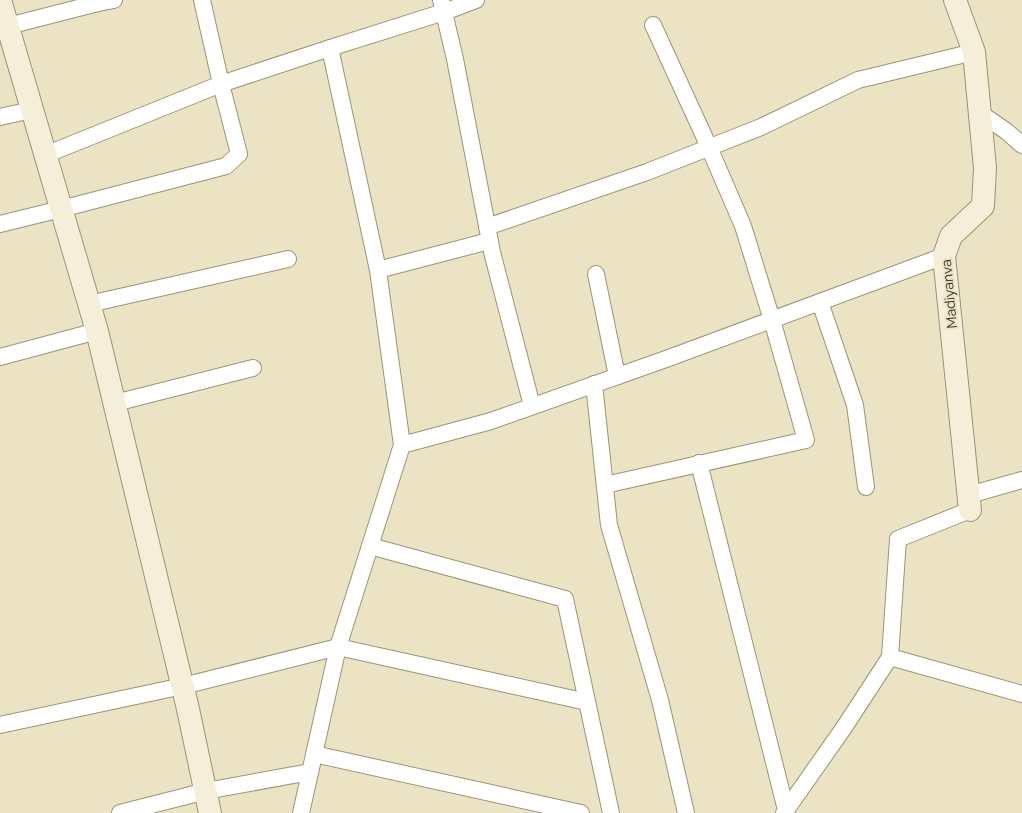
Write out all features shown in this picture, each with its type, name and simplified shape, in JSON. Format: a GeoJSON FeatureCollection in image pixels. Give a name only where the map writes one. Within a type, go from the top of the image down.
{"type":"FeatureCollection","features":[{"type":"Feature","properties":{"kind":"street"},"geometry":{"type":"LineString","coordinates":[[0,0],[4,27],[46,155],[97,331],[183,686],[210,813]]}},
{"type":"Feature","properties":{"kind":"street"},"geometry":{"type":"LineString","coordinates":[[4,27],[98,2],[114,0]]}},
{"type":"Feature","properties":{"kind":"street"},"geometry":{"type":"LineString","coordinates":[[0,224],[226,166],[239,154],[202,0]]}},
{"type":"Feature","properties":{"kind":"street"},"geometry":{"type":"LineString","coordinates":[[46,155],[221,84],[330,48],[443,6],[476,0]]}},
{"type":"Feature","properties":{"kind":"street","name":"Madiyanva"},"geometry":{"type":"LineString","coordinates":[[955,0],[974,52],[985,168],[983,206],[951,236],[944,256],[970,503]]}},
{"type":"Feature","properties":{"kind":"street"},"geometry":{"type":"LineString","coordinates":[[443,6],[455,59],[488,234],[532,406]]}},
{"type":"Feature","properties":{"kind":"street"},"geometry":{"type":"LineString","coordinates":[[605,485],[806,440],[772,320],[743,226],[653,25]]}},
{"type":"Feature","properties":{"kind":"street"},"geometry":{"type":"LineString","coordinates":[[301,813],[338,648],[402,445],[378,270],[330,48]]}},
{"type":"Feature","properties":{"kind":"street"},"geometry":{"type":"LineString","coordinates":[[378,270],[488,234],[709,148],[761,127],[858,80],[974,52]]}},
{"type":"Feature","properties":{"kind":"street"},"geometry":{"type":"LineString","coordinates":[[0,117],[32,110]]}},
{"type":"Feature","properties":{"kind":"street"},"geometry":{"type":"LineString","coordinates":[[980,113],[1006,131],[1022,145]]}},
{"type":"Feature","properties":{"kind":"street"},"geometry":{"type":"LineString","coordinates":[[402,445],[491,421],[772,320],[944,256]]}},
{"type":"Feature","properties":{"kind":"street"},"geometry":{"type":"LineString","coordinates":[[89,304],[288,259]]}},
{"type":"Feature","properties":{"kind":"street"},"geometry":{"type":"LineString","coordinates":[[596,274],[618,376]]}},
{"type":"Feature","properties":{"kind":"street"},"geometry":{"type":"LineString","coordinates":[[820,302],[855,404],[866,487]]}},
{"type":"Feature","properties":{"kind":"street"},"geometry":{"type":"LineString","coordinates":[[0,357],[97,331]]}},
{"type":"Feature","properties":{"kind":"street"},"geometry":{"type":"LineString","coordinates":[[115,403],[253,368]]}},
{"type":"Feature","properties":{"kind":"street"},"geometry":{"type":"LineString","coordinates":[[594,384],[609,525],[660,700],[686,813]]}},
{"type":"Feature","properties":{"kind":"street"},"geometry":{"type":"LineString","coordinates":[[699,463],[785,811]]}},
{"type":"Feature","properties":{"kind":"street"},"geometry":{"type":"LineString","coordinates":[[785,811],[843,729],[890,657],[898,539],[970,503],[1022,480]]}},
{"type":"Feature","properties":{"kind":"street"},"geometry":{"type":"LineString","coordinates":[[370,546],[565,599],[611,813]]}},
{"type":"Feature","properties":{"kind":"street"},"geometry":{"type":"LineString","coordinates":[[0,725],[183,686],[338,648],[587,702]]}},
{"type":"Feature","properties":{"kind":"street"},"geometry":{"type":"LineString","coordinates":[[890,657],[1022,694]]}},
{"type":"Feature","properties":{"kind":"street"},"geometry":{"type":"LineString","coordinates":[[314,754],[580,813]]}},
{"type":"Feature","properties":{"kind":"street"},"geometry":{"type":"LineString","coordinates":[[120,813],[206,791],[310,772]]}}]}
